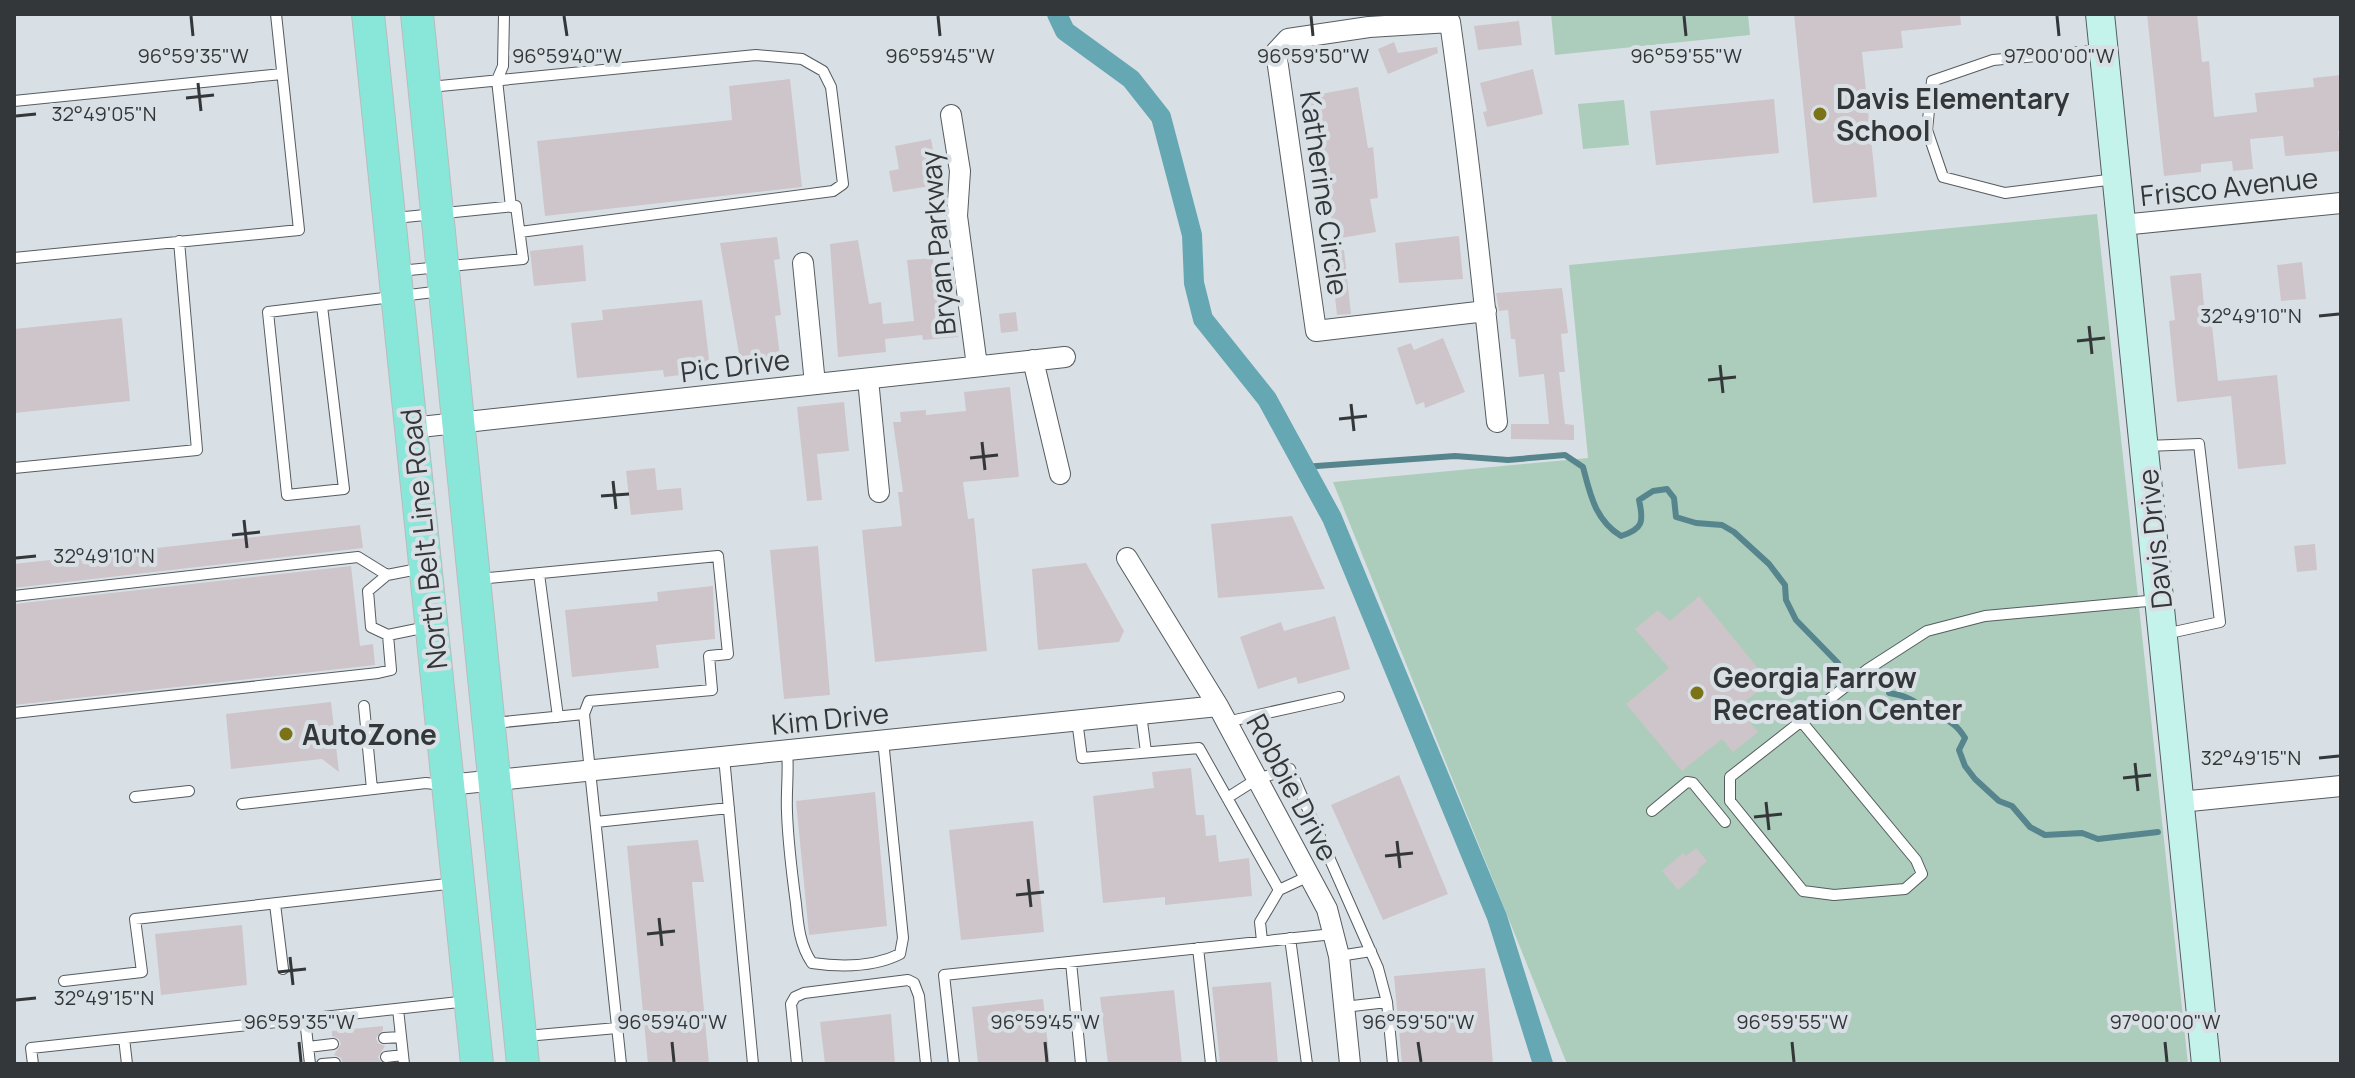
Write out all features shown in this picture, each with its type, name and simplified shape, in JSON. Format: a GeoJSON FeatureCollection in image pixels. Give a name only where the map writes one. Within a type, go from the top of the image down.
{"type":"FeatureCollection","features":[{"type":"Feature","properties":{"kind":"main road","name":"North Belt Line Road"},"geometry":{"type":"LineString","coordinates":[[368,14],[477,1064]]}},
{"type":"Feature","properties":{"kind":"main road","name":"North Belt Line Road"},"geometry":{"type":"LineString","coordinates":[[417,14],[521,1050]]}},
{"type":"Feature","properties":{"kind":"street","name":"Davis Drive"},"geometry":{"type":"LineString","coordinates":[[2100,14],[2206,1064]]}},
{"type":"Feature","properties":{"kind":"street","name":"Katherine Circle"},"geometry":{"type":"LineString","coordinates":[[1486,311],[1316,331],[1276,52],[1288,39],[1454,18],[1486,311],[1497,422]]}},
{"type":"Feature","properties":{"kind":"street","name":"Bryan Parkway"},"geometry":{"type":"LineString","coordinates":[[951,115],[960,171],[957,216],[977,366]]}},
{"type":"Feature","properties":{"kind":"street","name":"Frisco Avenue"},"geometry":{"type":"LineString","coordinates":[[2122,225],[2341,203]]}},
{"type":"Feature","properties":{"kind":"street"},"geometry":{"type":"LineString","coordinates":[[803,263],[815,384]]}},
{"type":"Feature","properties":{"kind":"street","name":"Pic Drive"},"geometry":{"type":"LineString","coordinates":[[411,428],[1065,357]]}},
{"type":"Feature","properties":{"kind":"street"},"geometry":{"type":"LineString","coordinates":[[1033,360],[1060,474]]}},
{"type":"Feature","properties":{"kind":"street"},"geometry":{"type":"LineString","coordinates":[[868,379],[879,492]]}},
{"type":"Feature","properties":{"kind":"street","name":"Robbie Drive"},"geometry":{"type":"LineString","coordinates":[[1127,558],[1222,714],[1327,909],[1339,956],[1350,1064]]}},
{"type":"Feature","properties":{"kind":"street","name":"Kim Drive"},"geometry":{"type":"LineString","coordinates":[[448,785],[1141,714],[1222,714]]}},
{"type":"Feature","properties":{"kind":"street"},"geometry":{"type":"LineString","coordinates":[[2180,802],[2341,786]]}},
{"type":"Feature","properties":{"kind":"lane"},"geometry":{"type":"LineString","coordinates":[[14,258],[299,230],[276,14]]}},
{"type":"Feature","properties":{"kind":"lane"},"geometry":{"type":"LineString","coordinates":[[504,14],[503,66],[497,80],[511,207]]}},
{"type":"Feature","properties":{"kind":"lane"},"geometry":{"type":"LineString","coordinates":[[2103,50],[1993,60],[1932,81],[1927,130],[1943,177],[1958,181],[2005,193],[2117,179]]}},
{"type":"Feature","properties":{"kind":"lane"},"geometry":{"type":"LineString","coordinates":[[424,88],[756,55],[802,59],[823,71],[831,87],[843,184],[833,191],[520,232]]}},
{"type":"Feature","properties":{"kind":"lane"},"geometry":{"type":"LineString","coordinates":[[14,101],[282,74]]}},
{"type":"Feature","properties":{"kind":"lane"},"geometry":{"type":"LineString","coordinates":[[322,306],[344,489],[287,495],[268,312],[322,306],[396,283],[443,279],[523,259],[516,206],[389,218]]}},
{"type":"Feature","properties":{"kind":"lane"},"geometry":{"type":"LineString","coordinates":[[14,468],[197,450],[179,241]]}},
{"type":"Feature","properties":{"kind":"lane"},"geometry":{"type":"LineString","coordinates":[[396,283],[443,279]]}},
{"type":"Feature","properties":{"kind":"lane"},"geometry":{"type":"LineString","coordinates":[[2144,446],[2199,444],[2220,622],[2163,635]]}},
{"type":"Feature","properties":{"kind":"lane"},"geometry":{"type":"LineString","coordinates":[[473,580],[718,556],[728,654],[709,656],[712,690],[589,701],[584,714],[621,1064]]}},
{"type":"Feature","properties":{"kind":"lane"},"geometry":{"type":"LineString","coordinates":[[14,596],[358,557],[387,575]]}},
{"type":"Feature","properties":{"kind":"lane"},"geometry":{"type":"LineString","coordinates":[[425,568],[387,575],[368,591],[371,627],[388,635],[432,626]]}},
{"type":"Feature","properties":{"kind":"lane"},"geometry":{"type":"LineString","coordinates":[[539,574],[558,717]]}},
{"type":"Feature","properties":{"kind":"lane"},"geometry":{"type":"LineString","coordinates":[[1801,721],[1916,860],[1922,874],[1905,889],[1834,895],[1803,891],[1730,801],[1730,777],[1801,721],[1868,669],[1927,631],[1985,616],[2160,599]]}},
{"type":"Feature","properties":{"kind":"lane"},"geometry":{"type":"LineString","coordinates":[[14,713],[378,673],[391,670],[388,635]]}},
{"type":"Feature","properties":{"kind":"lane"},"geometry":{"type":"LineString","coordinates":[[1222,714],[1339,697]]}},
{"type":"Feature","properties":{"kind":"lane"},"geometry":{"type":"LineString","coordinates":[[364,706],[372,789]]}},
{"type":"Feature","properties":{"kind":"lane"},"geometry":{"type":"LineString","coordinates":[[488,723],[584,714]]}},
{"type":"Feature","properties":{"kind":"lane"},"geometry":{"type":"LineString","coordinates":[[1141,714],[1146,752]]}},
{"type":"Feature","properties":{"kind":"lane"},"geometry":{"type":"LineString","coordinates":[[1077,720],[1082,758],[1199,748],[1279,890]]}},
{"type":"Feature","properties":{"kind":"lane"},"geometry":{"type":"LineString","coordinates":[[787,750],[787,811],[792,874],[799,932],[806,954],[812,963],[830,966],[884,962],[900,954],[903,938],[883,740]]}},
{"type":"Feature","properties":{"kind":"lane"},"geometry":{"type":"LineString","coordinates":[[724,757],[753,1064]]}},
{"type":"Feature","properties":{"kind":"lane"},"geometry":{"type":"LineString","coordinates":[[1227,798],[1257,779],[1290,769],[1378,968],[1387,1002],[1393,1064]]}},
{"type":"Feature","properties":{"kind":"lane"},"geometry":{"type":"LineString","coordinates":[[1652,811],[1687,782],[1693,783],[1725,822]]}},
{"type":"Feature","properties":{"kind":"lane"},"geometry":{"type":"LineString","coordinates":[[242,804],[426,783],[448,785]]}},
{"type":"Feature","properties":{"kind":"lane"},"geometry":{"type":"LineString","coordinates":[[135,797],[189,791]]}},
{"type":"Feature","properties":{"kind":"lane"},"geometry":{"type":"LineString","coordinates":[[596,822],[729,808]]}},
{"type":"Feature","properties":{"kind":"lane"},"geometry":{"type":"LineString","coordinates":[[1262,941],[1260,922],[1279,890],[1309,876]]}},
{"type":"Feature","properties":{"kind":"lane"},"geometry":{"type":"LineString","coordinates":[[64,981],[142,972],[135,919],[458,882]]}},
{"type":"Feature","properties":{"kind":"lane"},"geometry":{"type":"LineString","coordinates":[[275,904],[283,969]]}},
{"type":"Feature","properties":{"kind":"lane"},"geometry":{"type":"LineString","coordinates":[[954,1064],[944,975],[1333,934]]}},
{"type":"Feature","properties":{"kind":"lane"},"geometry":{"type":"LineString","coordinates":[[1290,938],[1307,1064]]}},
{"type":"Feature","properties":{"kind":"lane"},"geometry":{"type":"LineString","coordinates":[[1198,948],[1211,1064]]}},
{"type":"Feature","properties":{"kind":"lane"},"geometry":{"type":"LineString","coordinates":[[1339,956],[1371,951]]}},
{"type":"Feature","properties":{"kind":"lane"},"geometry":{"type":"LineString","coordinates":[[1071,962],[1081,1064]]}},
{"type":"Feature","properties":{"kind":"lane"},"geometry":{"type":"LineString","coordinates":[[797,1064],[791,1004],[795,997],[804,993],[908,980],[914,983],[919,996],[926,1064]]}},
{"type":"Feature","properties":{"kind":"lane"},"geometry":{"type":"LineString","coordinates":[[33,1064],[31,1048],[470,1001]]}},
{"type":"Feature","properties":{"kind":"lane"},"geometry":{"type":"LineString","coordinates":[[1344,1007],[1387,1002]]}},
{"type":"Feature","properties":{"kind":"lane"},"geometry":{"type":"LineString","coordinates":[[386,1057],[404,1060],[398,1009]]}},
{"type":"Feature","properties":{"kind":"lane"},"geometry":{"type":"LineString","coordinates":[[305,1019],[310,1064]]}},
{"type":"Feature","properties":{"kind":"lane"},"geometry":{"type":"LineString","coordinates":[[521,1050],[617,1028]]}},
{"type":"Feature","properties":{"kind":"lane"},"geometry":{"type":"LineString","coordinates":[[384,1038],[401,1037]]}},
{"type":"Feature","properties":{"kind":"lane"},"geometry":{"type":"LineString","coordinates":[[124,1038],[127,1064]]}},
{"type":"Feature","properties":{"kind":"lane"},"geometry":{"type":"LineString","coordinates":[[308,1047],[333,1044]]}},
{"type":"Feature","properties":{"kind":"lane"},"geometry":{"type":"LineString","coordinates":[[322,1064],[335,1063]]}},
{"type":"Feature","properties":{"kind":"green space"},"geometry":{"type":"Polygon","coordinates":[[[1551,14],[1748,14],[1750,35],[1555,55],[1551,14]]]}},
{"type":"Feature","properties":{"kind":"green space"},"geometry":{"type":"Polygon","coordinates":[[[1624,100],[1629,145],[1583,149],[1578,104],[1624,100]]]}},
{"type":"Feature","properties":{"kind":"green space"},"geometry":{"type":"Polygon","coordinates":[[[2097,214],[2188,1064],[1567,1064],[1333,482],[1588,458],[1569,265],[2097,214]]]}},
{"type":"Feature","properties":{"kind":"building"},"geometry":{"type":"Polygon","coordinates":[[[1794,14],[1960,14],[1961,25],[1901,31],[1903,48],[1862,52],[1877,197],[1813,203],[1794,14]]]}},
{"type":"Feature","properties":{"kind":"building"},"geometry":{"type":"Polygon","coordinates":[[[2147,14],[2197,14],[2202,62],[2209,61],[2214,117],[2257,112],[2255,93],[2314,87],[2313,78],[2341,75],[2340,151],[2285,156],[2283,136],[2250,139],[2253,169],[2233,171],[2232,161],[2201,164],[2201,172],[2164,176],[2147,14]]]}},
{"type":"Feature","properties":{"kind":"building"},"geometry":{"type":"Polygon","coordinates":[[[1519,21],[1522,45],[1478,50],[1474,26],[1519,21]]]}},
{"type":"Feature","properties":{"kind":"building"},"geometry":{"type":"Polygon","coordinates":[[[1394,42],[1398,53],[1437,47],[1438,53],[1388,74],[1378,49],[1394,42]]]}},
{"type":"Feature","properties":{"kind":"building"},"geometry":{"type":"Polygon","coordinates":[[[1533,69],[1543,114],[1487,127],[1483,112],[1487,111],[1480,83],[1533,69]]]}},
{"type":"Feature","properties":{"kind":"building"},"geometry":{"type":"Polygon","coordinates":[[[790,79],[802,187],[545,216],[537,141],[732,120],[729,86],[790,79]]]}},
{"type":"Feature","properties":{"kind":"building"},"geometry":{"type":"Polygon","coordinates":[[[1358,87],[1368,148],[1373,147],[1378,198],[1370,199],[1376,232],[1335,239],[1329,206],[1326,206],[1319,139],[1315,139],[1310,96],[1358,87]]]}},
{"type":"Feature","properties":{"kind":"building"},"geometry":{"type":"Polygon","coordinates":[[[1774,99],[1779,153],[1656,165],[1650,111],[1774,99]]]}},
{"type":"Feature","properties":{"kind":"building"},"geometry":{"type":"Polygon","coordinates":[[[931,139],[943,184],[893,192],[889,171],[899,169],[895,146],[931,139]]]}},
{"type":"Feature","properties":{"kind":"building"},"geometry":{"type":"Polygon","coordinates":[[[1459,236],[1463,279],[1399,283],[1395,243],[1459,236]]]}},
{"type":"Feature","properties":{"kind":"building"},"geometry":{"type":"Polygon","coordinates":[[[777,237],[780,259],[774,260],[781,315],[775,316],[780,356],[740,360],[720,243],[777,237]]]}},
{"type":"Feature","properties":{"kind":"building"},"geometry":{"type":"Polygon","coordinates":[[[858,240],[869,304],[881,302],[883,324],[914,321],[907,260],[933,258],[939,318],[956,316],[958,337],[923,340],[922,335],[885,339],[886,352],[838,357],[830,244],[858,240]]]}},
{"type":"Feature","properties":{"kind":"building"},"geometry":{"type":"Polygon","coordinates":[[[583,245],[586,281],[534,286],[530,251],[583,245]]]}},
{"type":"Feature","properties":{"kind":"building"},"geometry":{"type":"Polygon","coordinates":[[[1344,250],[1351,314],[1337,315],[1330,252],[1344,250]]]}},
{"type":"Feature","properties":{"kind":"building"},"geometry":{"type":"Polygon","coordinates":[[[2302,262],[2306,299],[2281,301],[2277,265],[2302,262]]]}},
{"type":"Feature","properties":{"kind":"building"},"geometry":{"type":"Polygon","coordinates":[[[2201,273],[2205,317],[2211,316],[2218,381],[2277,375],[2286,464],[2238,469],[2231,396],[2177,402],[2169,321],[2175,320],[2170,276],[2201,273]]]}},
{"type":"Feature","properties":{"kind":"building"},"geometry":{"type":"Polygon","coordinates":[[[1562,288],[1568,333],[1561,334],[1565,372],[1559,372],[1565,424],[1574,425],[1574,440],[1511,439],[1511,424],[1549,424],[1544,374],[1519,377],[1508,310],[1499,311],[1496,293],[1562,288]]]}},
{"type":"Feature","properties":{"kind":"building"},"geometry":{"type":"Polygon","coordinates":[[[702,300],[710,368],[680,371],[681,375],[664,377],[663,370],[577,378],[571,323],[603,320],[602,310],[702,300]]]}},
{"type":"Feature","properties":{"kind":"building"},"geometry":{"type":"Polygon","coordinates":[[[1016,312],[1018,331],[1001,333],[999,314],[1016,312]]]}},
{"type":"Feature","properties":{"kind":"building"},"geometry":{"type":"Polygon","coordinates":[[[122,318],[130,401],[14,413],[14,329],[122,318]]]}},
{"type":"Feature","properties":{"kind":"building"},"geometry":{"type":"Polygon","coordinates":[[[1443,338],[1465,392],[1425,408],[1424,402],[1416,405],[1397,348],[1411,343],[1414,350],[1443,338]]]}},
{"type":"Feature","properties":{"kind":"building"},"geometry":{"type":"Polygon","coordinates":[[[1010,387],[1019,477],[963,482],[968,519],[974,518],[987,651],[875,662],[862,530],[902,526],[898,492],[903,492],[893,422],[901,422],[900,412],[926,410],[926,415],[966,411],[964,392],[1010,387]]]}},
{"type":"Feature","properties":{"kind":"building"},"geometry":{"type":"Polygon","coordinates":[[[844,402],[849,451],[817,454],[822,500],[807,501],[797,407],[844,402]]]}},
{"type":"Feature","properties":{"kind":"building"},"geometry":{"type":"Polygon","coordinates":[[[655,468],[657,490],[681,488],[683,510],[631,515],[626,471],[655,468]]]}},
{"type":"Feature","properties":{"kind":"building"},"geometry":{"type":"Polygon","coordinates":[[[1292,516],[1325,589],[1218,598],[1211,524],[1292,516]]]}},
{"type":"Feature","properties":{"kind":"building"},"geometry":{"type":"Polygon","coordinates":[[[360,525],[363,548],[14,588],[14,564],[360,525]]]}},
{"type":"Feature","properties":{"kind":"building"},"geometry":{"type":"Polygon","coordinates":[[[2315,544],[2317,570],[2297,572],[2294,546],[2315,544]]]}},
{"type":"Feature","properties":{"kind":"building"},"geometry":{"type":"Polygon","coordinates":[[[818,546],[830,695],[784,699],[770,550],[818,546]]]}},
{"type":"Feature","properties":{"kind":"building"},"geometry":{"type":"Polygon","coordinates":[[[1086,563],[1124,631],[1119,642],[1038,650],[1032,569],[1086,563]]]}},
{"type":"Feature","properties":{"kind":"building"},"geometry":{"type":"Polygon","coordinates":[[[351,566],[360,646],[373,644],[375,665],[14,705],[14,604],[351,566]]]}},
{"type":"Feature","properties":{"kind":"building"},"geometry":{"type":"Polygon","coordinates":[[[713,586],[715,639],[656,645],[659,668],[572,677],[565,610],[658,601],[657,592],[713,586]]]}},
{"type":"Feature","properties":{"kind":"building","name":"Georgia Farrow Recreation Center"},"geometry":{"type":"Polygon","coordinates":[[[1699,596],[1770,683],[1737,707],[1758,732],[1733,752],[1722,739],[1682,771],[1626,704],[1669,668],[1635,629],[1658,610],[1670,621],[1699,596]]]}},
{"type":"Feature","properties":{"kind":"building"},"geometry":{"type":"Polygon","coordinates":[[[1335,616],[1350,669],[1298,684],[1296,677],[1258,689],[1240,637],[1281,622],[1284,631],[1335,616]]]}},
{"type":"Feature","properties":{"kind":"building"},"geometry":{"type":"Polygon","coordinates":[[[331,702],[339,772],[322,759],[231,769],[226,714],[331,702]]]}},
{"type":"Feature","properties":{"kind":"building"},"geometry":{"type":"Polygon","coordinates":[[[1191,768],[1196,815],[1204,815],[1206,836],[1216,835],[1219,862],[1249,858],[1252,896],[1165,905],[1165,897],[1103,903],[1093,796],[1154,788],[1152,772],[1191,768]]]}},
{"type":"Feature","properties":{"kind":"building"},"geometry":{"type":"Polygon","coordinates":[[[1399,775],[1448,894],[1383,920],[1331,805],[1399,775]]]}},
{"type":"Feature","properties":{"kind":"building"},"geometry":{"type":"Polygon","coordinates":[[[875,792],[887,926],[809,935],[796,801],[875,792]]]}},
{"type":"Feature","properties":{"kind":"building"},"geometry":{"type":"Polygon","coordinates":[[[1033,821],[1044,932],[961,940],[949,830],[1033,821]]]}},
{"type":"Feature","properties":{"kind":"building"},"geometry":{"type":"Polygon","coordinates":[[[698,840],[704,882],[692,882],[709,1064],[648,1064],[627,846],[698,840]]]}},
{"type":"Feature","properties":{"kind":"building"},"geometry":{"type":"Polygon","coordinates":[[[1696,848],[1707,861],[1678,890],[1662,871],[1683,853],[1686,856],[1696,848]]]}},
{"type":"Feature","properties":{"kind":"building"},"geometry":{"type":"Polygon","coordinates":[[[242,925],[247,985],[161,995],[155,934],[242,925]]]}},
{"type":"Feature","properties":{"kind":"building"},"geometry":{"type":"Polygon","coordinates":[[[1485,968],[1493,1064],[1402,1064],[1394,976],[1485,968]]]}},
{"type":"Feature","properties":{"kind":"building"},"geometry":{"type":"Polygon","coordinates":[[[1271,982],[1278,1064],[1220,1064],[1212,987],[1271,982]]]}},
{"type":"Feature","properties":{"kind":"building"},"geometry":{"type":"Polygon","coordinates":[[[1174,990],[1182,1064],[1108,1064],[1100,997],[1174,990]]]}},
{"type":"Feature","properties":{"kind":"building"},"geometry":{"type":"Polygon","coordinates":[[[1043,999],[1050,1064],[978,1064],[972,1007],[1043,999]]]}},
{"type":"Feature","properties":{"kind":"building"},"geometry":{"type":"Polygon","coordinates":[[[891,1014],[895,1064],[825,1064],[820,1022],[891,1014]]]}},
{"type":"Feature","properties":{"kind":"building"},"geometry":{"type":"Polygon","coordinates":[[[383,1026],[376,1038],[378,1043],[385,1046],[378,1057],[382,1064],[343,1064],[341,1058],[334,1055],[341,1044],[339,1039],[332,1036],[332,1031],[383,1026]]]}},
{"type":"Feature","properties":{"kind":"waterway"},"geometry":{"type":"LineString","coordinates":[[1057,14],[1065,31],[1131,79],[1161,117],[1192,235],[1194,283],[1203,319],[1267,399],[1332,518],[1497,917],[1543,1064]]}},
{"type":"Feature","properties":{"kind":"waterway"},"geometry":{"type":"LineString","coordinates":[[1303,467],[1455,456],[1508,460],[1565,455],[1583,467],[1599,514],[1621,536],[1634,531],[1640,524],[1639,500],[1653,491],[1667,489],[1674,498],[1676,517],[1696,523],[1722,525],[1769,564],[1785,585],[1786,600],[1796,620],[1838,663]]}},
{"type":"Feature","properties":{"kind":"waterway"},"geometry":{"type":"LineString","coordinates":[[1889,693],[1909,699],[1956,726],[1965,738],[1959,750],[1965,766],[1975,779],[1999,801],[2012,806],[2030,827],[2045,835],[2082,833],[2098,839],[2158,832]]}},
{"type":"Feature","properties":{"kind":"place","name":"Davis Elementary School"},"geometry":{"type":"Point","coordinates":[1820,114]}},
{"type":"Feature","properties":{"kind":"place","name":"Georgia Farrow Recreation Center"},"geometry":{"type":"Point","coordinates":[1697,693]}},
{"type":"Feature","properties":{"kind":"place","name":"AutoZone"},"geometry":{"type":"Point","coordinates":[286,734]}}]}
